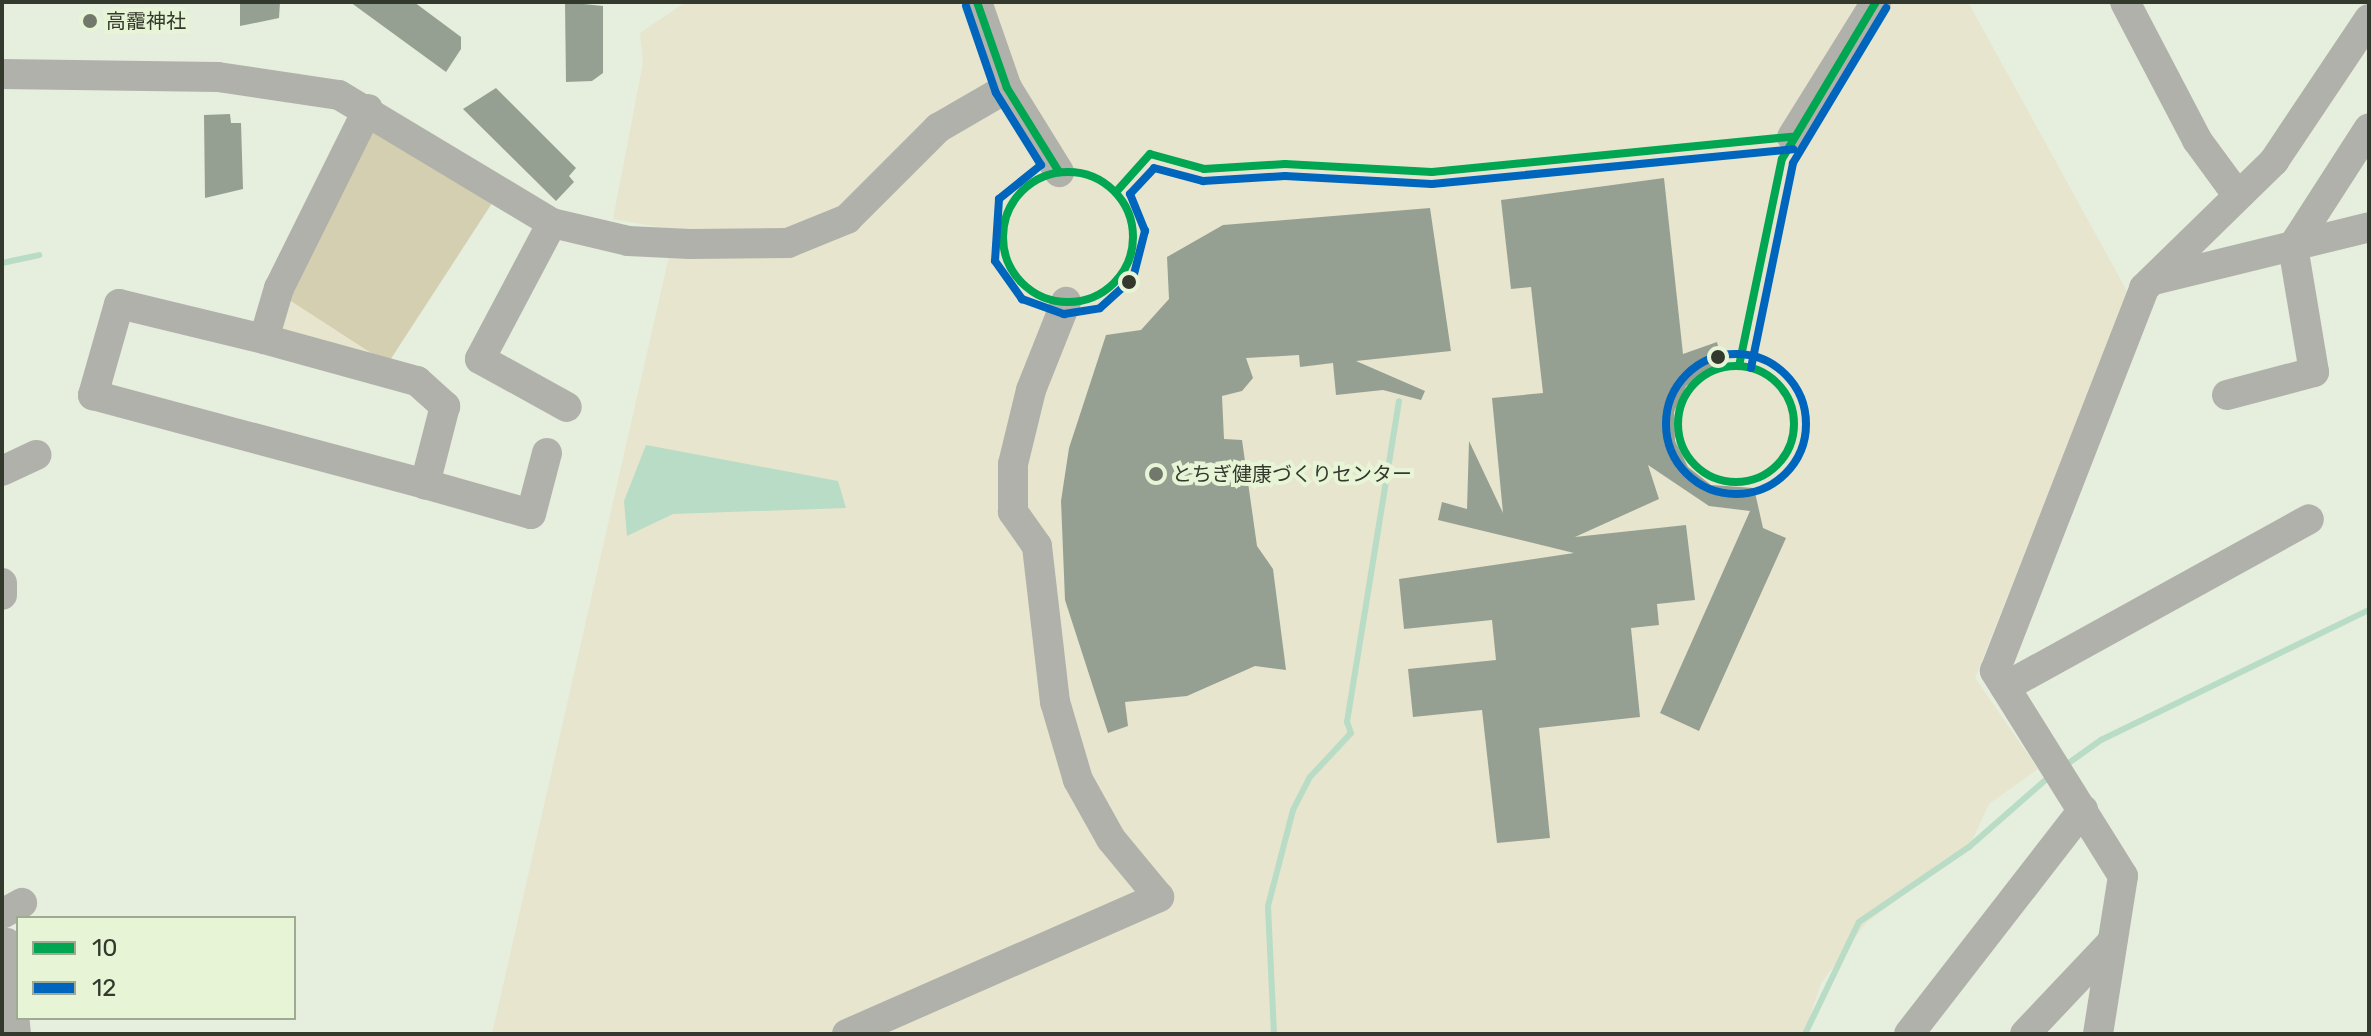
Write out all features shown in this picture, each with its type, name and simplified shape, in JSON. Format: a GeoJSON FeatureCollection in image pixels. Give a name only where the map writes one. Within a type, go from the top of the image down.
{"type":"FeatureCollection","features":[{"type":"Feature","properties":{"kind":"street"},"geometry":{"type":"LineString","coordinates":[[977,2],[1007,88],[1059,172]]}},
{"type":"Feature","properties":{"kind":"street"},"geometry":{"type":"LineString","coordinates":[[1792,137],[1876,2]]}},
{"type":"Feature","properties":{"kind":"street"},"geometry":{"type":"LineString","coordinates":[[2125,2],[2197,140],[2238,196]]}},
{"type":"Feature","properties":{"kind":"street"},"geometry":{"type":"LineString","coordinates":[[2098,1034],[2123,876],[1995,671],[2152,281],[2274,161],[2369,19]]}},
{"type":"Feature","properties":{"kind":"street"},"geometry":{"type":"LineString","coordinates":[[2,74],[218,77],[339,95],[368,109],[552,223],[628,241],[788,243],[847,219],[938,128],[1007,88]]}},
{"type":"Feature","properties":{"kind":"street"},"geometry":{"type":"LineString","coordinates":[[264,339],[279,288],[368,109]]}},
{"type":"Feature","properties":{"kind":"street"},"geometry":{"type":"LineString","coordinates":[[2227,395],[2314,372],[2293,246],[2369,128]]}},
{"type":"Feature","properties":{"kind":"street"},"geometry":{"type":"LineString","coordinates":[[552,223],[480,359],[567,407]]}},
{"type":"Feature","properties":{"kind":"street"},"geometry":{"type":"LineString","coordinates":[[2152,281],[2369,227]]}},
{"type":"Feature","properties":{"kind":"street"},"geometry":{"type":"LineString","coordinates":[[847,1034],[1159,897],[1111,839],[1078,780],[1055,702],[1037,546],[1013,512],[1013,464],[1027,405],[1066,302]]}},
{"type":"Feature","properties":{"kind":"street"},"geometry":{"type":"LineString","coordinates":[[425,484],[445,406],[417,381],[119,304],[93,395],[531,514],[547,453]]}},
{"type":"Feature","properties":{"kind":"street"},"geometry":{"type":"LineString","coordinates":[[2,471],[37,455]]}},
{"type":"Feature","properties":{"kind":"street"},"geometry":{"type":"LineString","coordinates":[[2005,687],[2309,519]]}},
{"type":"Feature","properties":{"kind":"street"},"geometry":{"type":"LineString","coordinates":[[2,583],[2,595]]}},
{"type":"Feature","properties":{"kind":"street"},"geometry":{"type":"LineString","coordinates":[[1909,1034],[2083,810]]}},
{"type":"Feature","properties":{"kind":"street"},"geometry":{"type":"LineString","coordinates":[[10,920],[11,1029]]}},
{"type":"Feature","properties":{"kind":"street"},"geometry":{"type":"LineString","coordinates":[[2025,1034],[2112,942]]}},
{"type":"Feature","properties":{"kind":"shaded area"},"geometry":{"type":"Polygon","coordinates":[[[686,2],[1968,2],[2128,293],[1975,678],[2038,769],[1989,804],[1969,847],[1867,922],[1821,983],[1804,1034],[492,1034],[675,230],[613,219],[643,63],[640,33],[686,2]]]}},
{"type":"Feature","properties":{"kind":"shaded area"},"geometry":{"type":"Polygon","coordinates":[[[374,126],[492,203],[388,364],[269,287],[374,126]]]}},
{"type":"Feature","properties":{"kind":"shaded area"},"geometry":{"type":"Polygon","coordinates":[[[284,296],[391,358],[281,338],[284,296]]]}},
{"type":"Feature","properties":{"kind":"shaded area"},"geometry":{"type":"Polygon","coordinates":[[[646,445],[838,481],[846,508],[673,514],[627,536],[624,501],[646,445]]]}},
{"type":"Feature","properties":{"kind":"building"},"geometry":{"type":"Polygon","coordinates":[[[240,2],[280,2],[279,18],[240,26],[240,2]]]}},
{"type":"Feature","properties":{"kind":"building"},"geometry":{"type":"Polygon","coordinates":[[[350,2],[414,2],[461,37],[461,49],[446,72],[350,2]]]}},
{"type":"Feature","properties":{"kind":"building"},"geometry":{"type":"Polygon","coordinates":[[[565,2],[603,6],[603,73],[592,81],[566,82],[565,2]]]}},
{"type":"Feature","properties":{"kind":"building"},"geometry":{"type":"Polygon","coordinates":[[[496,88],[576,168],[569,176],[574,182],[556,201],[463,109],[496,88]]]}},
{"type":"Feature","properties":{"kind":"building"},"geometry":{"type":"Polygon","coordinates":[[[230,114],[231,123],[241,123],[243,189],[205,198],[204,115],[230,114]]]}},
{"type":"Feature","properties":{"kind":"building"},"geometry":{"type":"Polygon","coordinates":[[[1664,178],[1683,354],[1717,342],[1722,362],[1686,386],[1674,412],[1675,441],[1688,467],[1711,485],[1754,488],[1763,528],[1786,538],[1699,731],[1660,713],[1750,511],[1709,506],[1648,465],[1659,499],[1575,537],[1686,525],[1695,600],[1657,604],[1659,625],[1631,628],[1640,717],[1539,728],[1550,838],[1497,843],[1482,710],[1413,717],[1408,669],[1496,660],[1492,620],[1404,629],[1399,579],[1574,553],[1438,520],[1442,502],[1467,509],[1469,441],[1503,513],[1492,398],[1543,393],[1531,287],[1511,289],[1501,200],[1664,178]]]}},
{"type":"Feature","properties":{"kind":"building","name":"とちぎ健康づくりセンター"},"geometry":{"type":"Polygon","coordinates":[[[1430,208],[1451,351],[1356,361],[1425,391],[1421,400],[1383,390],[1336,395],[1333,363],[1300,367],[1299,355],[1246,358],[1253,378],[1242,391],[1222,396],[1224,439],[1242,440],[1257,546],[1273,569],[1286,670],[1255,666],[1187,696],[1125,702],[1128,726],[1108,733],[1065,600],[1061,501],[1069,448],[1106,335],[1141,330],[1169,299],[1167,257],[1223,225],[1430,208]]]}},
{"type":"Feature","properties":{"kind":"waterway"},"geometry":{"type":"LineString","coordinates":[[2,263],[39,255]]}},
{"type":"Feature","properties":{"kind":"waterway"},"geometry":{"type":"LineString","coordinates":[[1274,1034],[1268,906],[1293,810],[1310,777],[1351,733],[1347,722],[1399,401]]}},
{"type":"Feature","properties":{"kind":"waterway"},"geometry":{"type":"LineString","coordinates":[[2063,767],[2101,740],[2369,610]]}},
{"type":"Feature","properties":{"kind":"waterway"},"geometry":{"type":"LineString","coordinates":[[1805,1034],[1859,922],[1969,847],[2050,776]]}},
{"type":"Feature","properties":{"kind":"transit line","name":"10"},"geometry":{"type":"LineString","coordinates":[[977,2],[1007,88],[1059,172]]}},
{"type":"Feature","properties":{"kind":"transit line","name":"10"},"geometry":{"type":"LineString","coordinates":[[1739,366],[1782,159],[1876,2]]}},
{"type":"Feature","properties":{"kind":"transit line","name":"12"},"geometry":{"type":"LineString","coordinates":[[966,6],[996,93],[1041,165],[999,199],[995,261],[1022,299],[1064,314],[1100,308],[1133,278],[1145,231],[1130,194],[1154,168],[1203,181],[1285,176],[1432,184],[1793,149]]}},
{"type":"Feature","properties":{"kind":"transit line","name":"12"},"geometry":{"type":"LineString","coordinates":[[1751,368],[1793,163],[1886,8]]}},
{"type":"Feature","properties":{"kind":"transit line","name":"10"},"geometry":{"type":"LineString","coordinates":[[1116,192],[1150,154],[1204,169],[1285,164],[1432,172],[1792,137]]}},
{"type":"Feature","properties":{"kind":"transit line","name":"10"},"geometry":{"type":"LineString","coordinates":[[1068,172],[1093,177],[1114,191],[1128,212],[1133,237],[1128,262],[1114,283],[1093,297],[1068,302],[1043,297],[1022,283],[1008,262],[1003,237],[1008,212],[1022,191],[1043,177],[1068,172]]}},
{"type":"Feature","properties":{"kind":"transit line","name":"12"},"geometry":{"type":"LineString","coordinates":[[1736,354],[1763,359],[1785,375],[1801,397],[1806,424],[1801,451],[1785,473],[1763,489],[1736,494],[1709,489],[1687,473],[1671,451],[1666,424],[1671,397],[1687,375],[1709,359],[1736,354]]}},
{"type":"Feature","properties":{"kind":"transit line","name":"10"},"geometry":{"type":"LineString","coordinates":[[1736,366],[1758,371],[1777,383],[1789,402],[1794,424],[1789,446],[1777,465],[1758,477],[1736,482],[1714,477],[1695,465],[1683,446],[1678,424],[1683,402],[1695,383],[1714,371],[1736,366]]}},
{"type":"Feature","properties":{"kind":"place","name":"高靇神社"},"geometry":{"type":"Point","coordinates":[90,21]}},
{"type":"Feature","properties":{"kind":"place","name":"とちぎ健康づくりセンター"},"geometry":{"type":"Point","coordinates":[1156,474]}}]}
